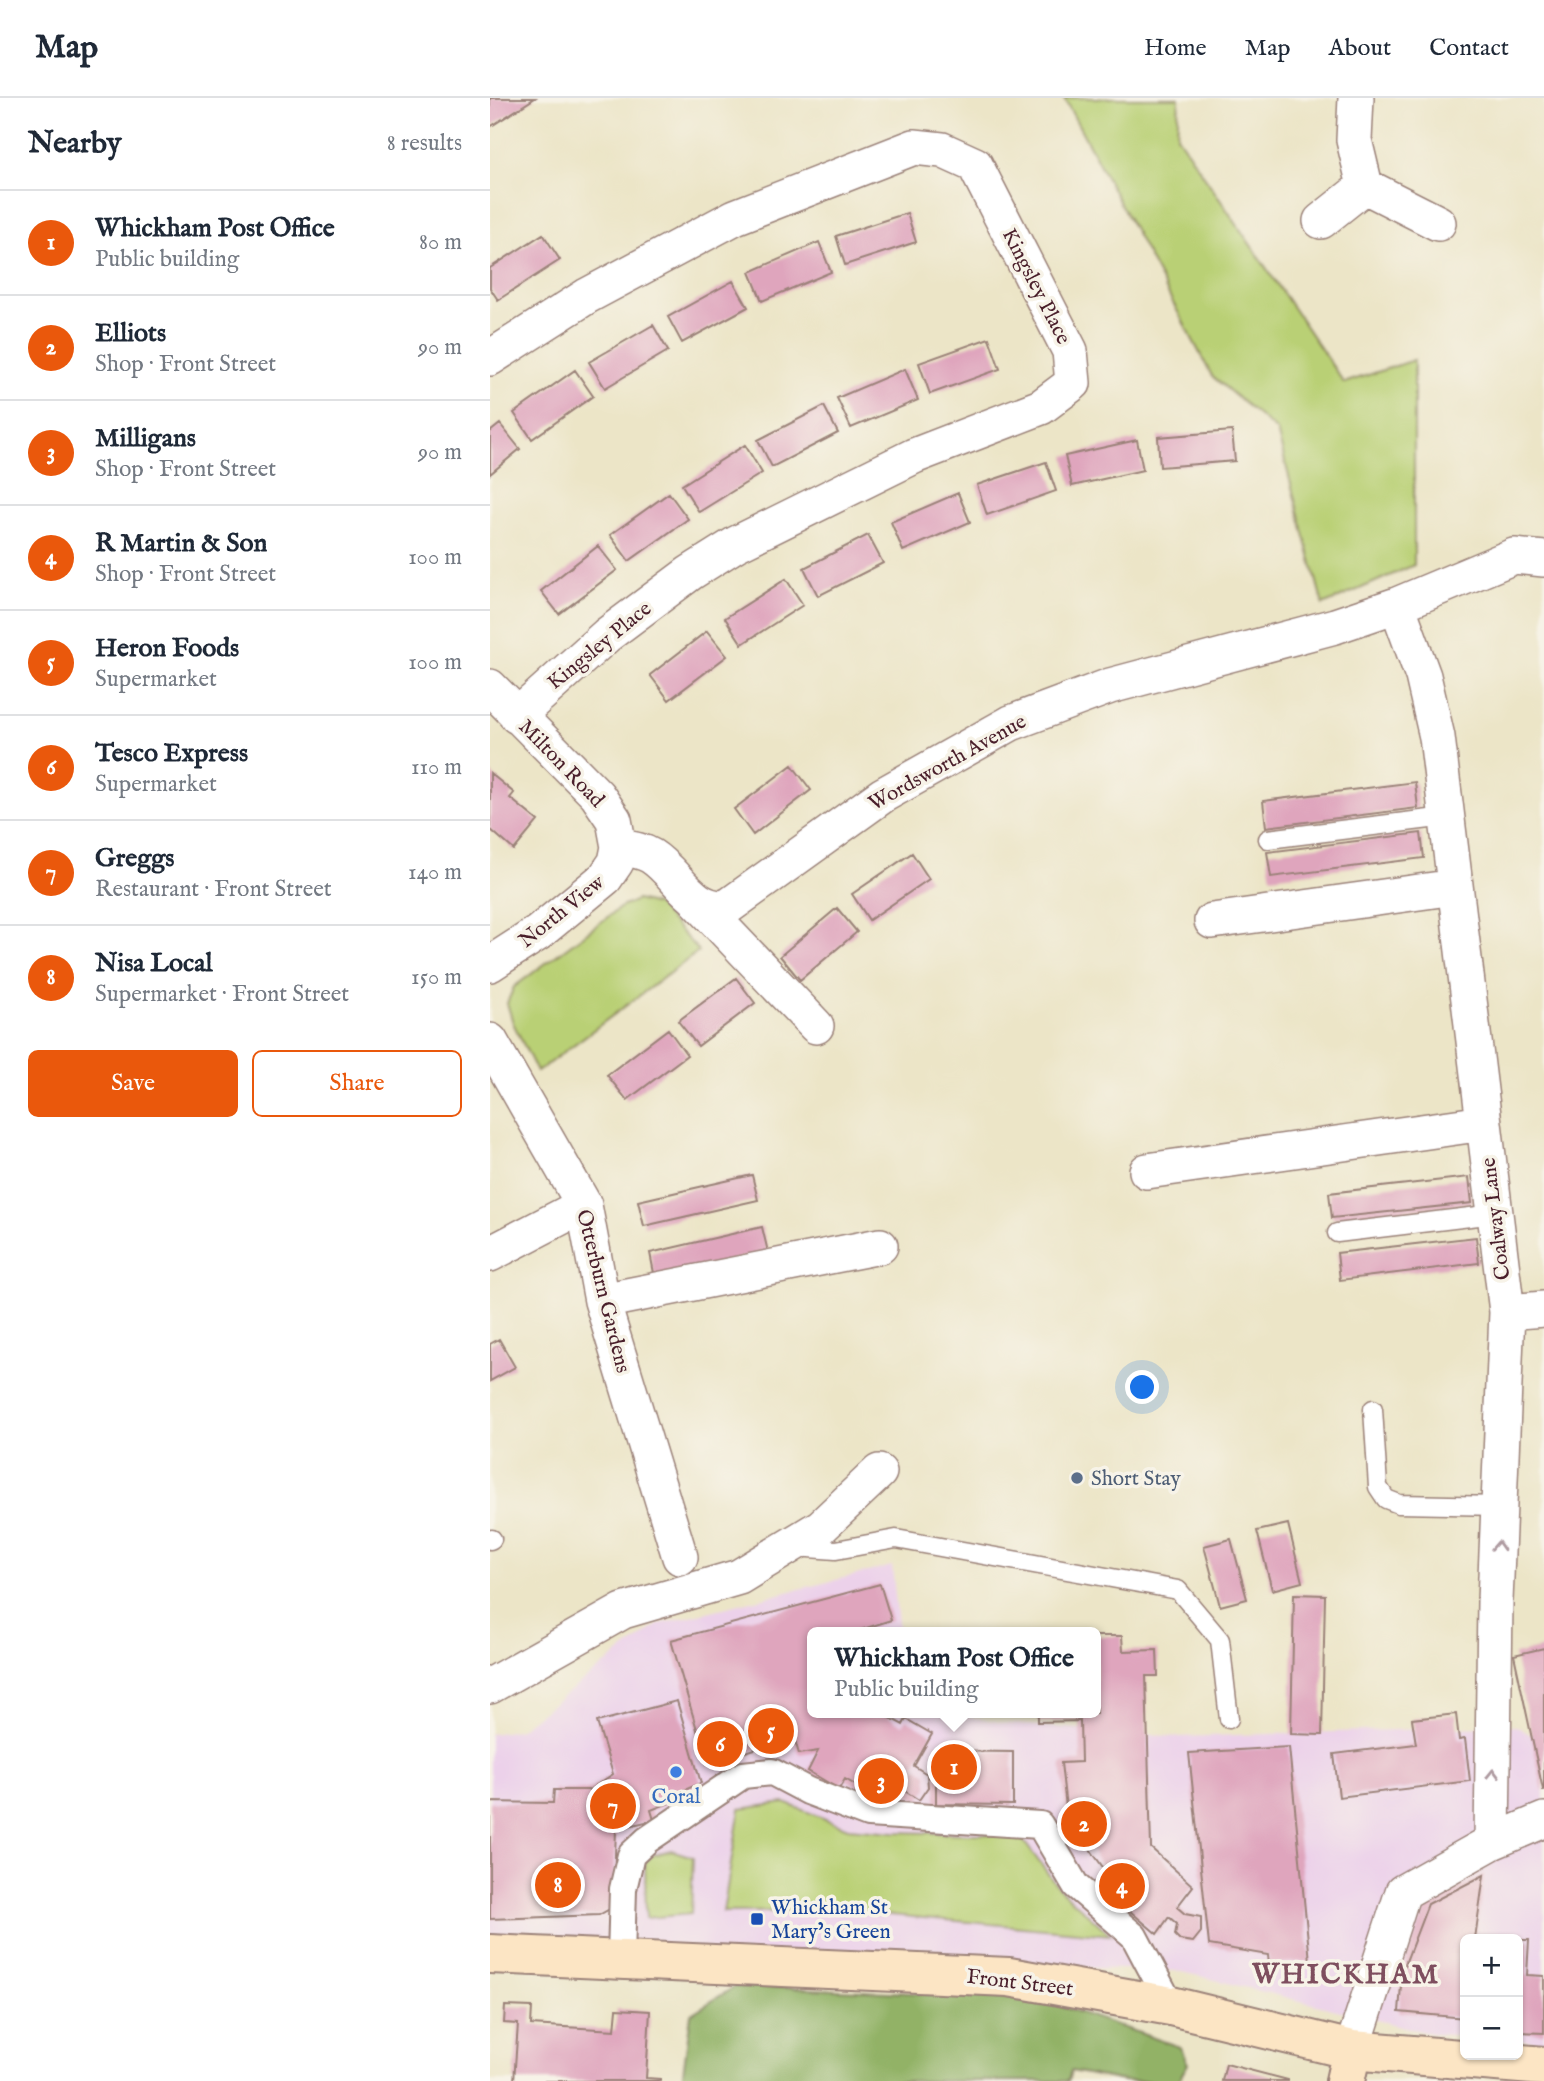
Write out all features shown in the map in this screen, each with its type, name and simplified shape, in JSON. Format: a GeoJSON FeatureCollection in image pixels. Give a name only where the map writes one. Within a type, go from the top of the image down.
{"type":"FeatureCollection","features":[{"type":"Feature","properties":{"kind":"main road","name":"Front Street"},"geometry":{"type":"LineString","coordinates":[[490,1954],[621,1957],[1009,1977],[1171,2006],[1348,2066],[1544,2066]]}},
{"type":"Feature","properties":{"kind":"street"},"geometry":{"type":"LineString","coordinates":[[1356,98],[1354,140],[1365,186],[1438,223]]}},
{"type":"Feature","properties":{"kind":"street","name":"Kingsley Place"},"geometry":{"type":"LineString","coordinates":[[490,358],[587,296],[735,217],[914,147],[942,150],[975,165],[1070,351],[1073,383],[1041,407],[914,456],[736,544],[690,573],[607,635],[517,716]]}},
{"type":"Feature","properties":{"kind":"street"},"geometry":{"type":"LineString","coordinates":[[1321,221],[1365,186]]}},
{"type":"Feature","properties":{"kind":"street","name":"Wordsworth Avenue"},"geometry":{"type":"LineString","coordinates":[[697,901],[716,908],[734,905],[883,795],[1011,723],[1110,686],[1335,626],[1397,605],[1514,556],[1544,559]]}},
{"type":"Feature","properties":{"kind":"street","name":"Coalway Lane"},"geometry":{"type":"LineString","coordinates":[[1397,605],[1423,676],[1437,737],[1507,1312],[1495,1601],[1492,1842]]}},
{"type":"Feature","properties":{"kind":"street","name":"Milton Road"},"geometry":{"type":"LineString","coordinates":[[490,687],[603,803],[614,820],[619,847]]}},
{"type":"Feature","properties":{"kind":"street"},"geometry":{"type":"LineString","coordinates":[[619,847],[639,851],[657,861],[816,1026]]}},
{"type":"Feature","properties":{"kind":"street","name":"North View"},"geometry":{"type":"LineString","coordinates":[[490,964],[538,933],[605,878],[616,862],[619,847]]}},
{"type":"Feature","properties":{"kind":"street"},"geometry":{"type":"LineString","coordinates":[[1212,921],[1455,887]]}},
{"type":"Feature","properties":{"kind":"street","name":"Otterburn Gardens"},"geometry":{"type":"LineString","coordinates":[[490,1041],[584,1205],[602,1301],[680,1557]]}},
{"type":"Feature","properties":{"kind":"street"},"geometry":{"type":"LineString","coordinates":[[1147,1171],[1484,1123]]}},
{"type":"Feature","properties":{"kind":"street"},"geometry":{"type":"LineString","coordinates":[[490,1254],[584,1205]]}},
{"type":"Feature","properties":{"kind":"street"},"geometry":{"type":"LineString","coordinates":[[602,1301],[880,1246]]}},
{"type":"Feature","properties":{"kind":"street"},"geometry":{"type":"LineString","coordinates":[[1507,1312],[1544,1309]]}},
{"type":"Feature","properties":{"kind":"street"},"geometry":{"type":"LineString","coordinates":[[490,1686],[623,1611],[739,1577],[821,1527],[879,1472]]}},
{"type":"Feature","properties":{"kind":"street"},"geometry":{"type":"LineString","coordinates":[[621,1957],[623,1889],[631,1855],[647,1840],[743,1775],[772,1772],[808,1791],[868,1814],[1040,1825],[1076,1886],[1134,1936],[1171,2006]]}},
{"type":"Feature","properties":{"kind":"street"},"geometry":{"type":"LineString","coordinates":[[1348,2066],[1403,1892],[1492,1842],[1544,1820]]}},
{"type":"Feature","properties":{"kind":"lane"},"geometry":{"type":"LineString","coordinates":[[1268,839],[1446,817]]}},
{"type":"Feature","properties":{"kind":"lane"},"geometry":{"type":"LineString","coordinates":[[1337,1234],[1495,1214]]}},
{"type":"Feature","properties":{"kind":"lane"},"geometry":{"type":"LineString","coordinates":[[1373,1409],[1378,1487],[1386,1499],[1399,1504],[1500,1506]]}},
{"type":"Feature","properties":{"kind":"lane"},"geometry":{"type":"LineString","coordinates":[[788,1547],[836,1550],[896,1539],[1178,1590],[1220,1640],[1229,1719]]}},
{"type":"Feature","properties":{"kind":"shaded area"},"geometry":{"type":"Polygon","coordinates":[[[892,1566],[898,1627],[807,1627],[807,1718],[978,1718],[1004,1723],[1178,1737],[1517,1726],[1544,1744],[1544,2042],[1523,2040],[1523,1934],[1460,1934],[1460,2036],[1433,2034],[1179,1971],[490,1946],[490,1734],[518,1730],[659,1624],[892,1566]]]}},
{"type":"Feature","properties":{"kind":"green space"},"geometry":{"type":"Polygon","coordinates":[[[1064,98],[1179,98],[1177,136],[1344,383],[1414,360],[1414,565],[1323,605],[1277,431],[1212,376],[1064,98]]]}},
{"type":"Feature","properties":{"kind":"green space"},"geometry":{"type":"Polygon","coordinates":[[[637,900],[656,905],[699,951],[537,1072],[513,1023],[507,1003],[514,987],[621,907],[637,900]]]}},
{"type":"Feature","properties":{"kind":"green space"},"geometry":{"type":"Polygon","coordinates":[[[785,1803],[848,1828],[1019,1835],[1059,1888],[1111,1935],[847,1911],[723,1912],[740,1809],[785,1803]]]}},
{"type":"Feature","properties":{"kind":"green space"},"geometry":{"type":"Polygon","coordinates":[[[671,1850],[693,1857],[691,1914],[646,1918],[645,1862],[653,1855],[671,1850]]]}},
{"type":"Feature","properties":{"kind":"green space"},"geometry":{"type":"Polygon","coordinates":[[[736,1986],[1038,1998],[1180,2047],[1188,2064],[1178,2081],[1124,2081],[1071,2071],[1068,2081],[682,2081],[691,2014],[736,1986]]]}},
{"type":"Feature","properties":{"kind":"building"},"geometry":{"type":"Polygon","coordinates":[[[490,98],[535,98],[490,127],[490,98]]]}},
{"type":"Feature","properties":{"kind":"building"},"geometry":{"type":"Polygon","coordinates":[[[907,213],[916,242],[845,265],[836,236],[907,213]]]}},
{"type":"Feature","properties":{"kind":"building"},"geometry":{"type":"Polygon","coordinates":[[[543,234],[560,260],[498,300],[490,288],[490,268],[543,234]]]}},
{"type":"Feature","properties":{"kind":"building"},"geometry":{"type":"Polygon","coordinates":[[[819,242],[831,272],[762,301],[750,272],[819,242]]]}},
{"type":"Feature","properties":{"kind":"building"},"geometry":{"type":"Polygon","coordinates":[[[733,281],[748,307],[682,343],[668,317],[733,281]]]}},
{"type":"Feature","properties":{"kind":"building"},"geometry":{"type":"Polygon","coordinates":[[[653,325],[668,351],[605,388],[589,362],[653,325]]]}},
{"type":"Feature","properties":{"kind":"building"},"geometry":{"type":"Polygon","coordinates":[[[989,338],[1000,369],[930,394],[919,363],[989,338]]]}},
{"type":"Feature","properties":{"kind":"building"},"geometry":{"type":"Polygon","coordinates":[[[905,369],[918,400],[851,428],[837,398],[905,369]]]}},
{"type":"Feature","properties":{"kind":"building"},"geometry":{"type":"Polygon","coordinates":[[[575,370],[593,396],[532,439],[514,413],[575,370]]]}},
{"type":"Feature","properties":{"kind":"building"},"geometry":{"type":"Polygon","coordinates":[[[824,406],[838,433],[772,467],[758,440],[824,406]]]}},
{"type":"Feature","properties":{"kind":"building"},"geometry":{"type":"Polygon","coordinates":[[[500,424],[520,449],[490,474],[490,432],[500,424]]]}},
{"type":"Feature","properties":{"kind":"building"},"geometry":{"type":"Polygon","coordinates":[[[1232,431],[1235,461],[1160,467],[1158,437],[1232,431]]]}},
{"type":"Feature","properties":{"kind":"building"},"geometry":{"type":"Polygon","coordinates":[[[1137,440],[1143,470],[1072,486],[1065,456],[1137,440]]]}},
{"type":"Feature","properties":{"kind":"building"},"geometry":{"type":"Polygon","coordinates":[[[745,445],[762,473],[699,512],[682,485],[745,445]]]}},
{"type":"Feature","properties":{"kind":"building"},"geometry":{"type":"Polygon","coordinates":[[[1046,462],[1056,491],[987,515],[977,485],[1046,462]]]}},
{"type":"Feature","properties":{"kind":"building"},"geometry":{"type":"Polygon","coordinates":[[[669,493],[688,519],[629,561],[610,535],[669,493]]]}},
{"type":"Feature","properties":{"kind":"building"},"geometry":{"type":"Polygon","coordinates":[[[958,493],[970,522],[903,551],[891,522],[958,493]]]}},
{"type":"Feature","properties":{"kind":"building"},"geometry":{"type":"Polygon","coordinates":[[[868,535],[883,563],[818,596],[804,568],[868,535]]]}},
{"type":"Feature","properties":{"kind":"building"},"geometry":{"type":"Polygon","coordinates":[[[598,546],[617,570],[559,614],[541,591],[598,546]]]}},
{"type":"Feature","properties":{"kind":"building"},"geometry":{"type":"Polygon","coordinates":[[[786,579],[803,605],[742,644],[725,618],[786,579]]]}},
{"type":"Feature","properties":{"kind":"building"},"geometry":{"type":"Polygon","coordinates":[[[707,631],[727,656],[669,700],[650,675],[707,631]]]}},
{"type":"Feature","properties":{"kind":"building"},"geometry":{"type":"Polygon","coordinates":[[[792,765],[811,790],[753,835],[734,809],[792,765]]]}},
{"type":"Feature","properties":{"kind":"building"},"geometry":{"type":"Polygon","coordinates":[[[490,773],[514,793],[510,798],[538,821],[514,850],[490,829],[490,773]]]}},
{"type":"Feature","properties":{"kind":"building"},"geometry":{"type":"Polygon","coordinates":[[[1415,782],[1418,808],[1266,827],[1263,801],[1415,782]]]}},
{"type":"Feature","properties":{"kind":"building"},"geometry":{"type":"Polygon","coordinates":[[[1421,833],[1424,858],[1271,877],[1267,852],[1421,833]]]}},
{"type":"Feature","properties":{"kind":"building"},"geometry":{"type":"Polygon","coordinates":[[[912,853],[929,879],[869,920],[852,894],[912,853]]]}},
{"type":"Feature","properties":{"kind":"building"},"geometry":{"type":"Polygon","coordinates":[[[837,908],[857,932],[800,980],[780,956],[837,908]]]}},
{"type":"Feature","properties":{"kind":"building"},"geometry":{"type":"Polygon","coordinates":[[[736,978],[755,1003],[698,1046],[678,1021],[736,978]]]}},
{"type":"Feature","properties":{"kind":"building"},"geometry":{"type":"Polygon","coordinates":[[[668,1029],[687,1055],[627,1100],[607,1075],[668,1029]]]}},
{"type":"Feature","properties":{"kind":"building"},"geometry":{"type":"Polygon","coordinates":[[[752,1175],[758,1200],[644,1226],[638,1201],[752,1175]]]}},
{"type":"Feature","properties":{"kind":"building"},"geometry":{"type":"Polygon","coordinates":[[[1469,1177],[1472,1203],[1332,1218],[1329,1193],[1469,1177]]]}},
{"type":"Feature","properties":{"kind":"building"},"geometry":{"type":"Polygon","coordinates":[[[762,1227],[768,1252],[655,1278],[650,1253],[762,1227]]]}},
{"type":"Feature","properties":{"kind":"building"},"geometry":{"type":"Polygon","coordinates":[[[1476,1237],[1479,1263],[1340,1280],[1337,1253],[1476,1237]]]}},
{"type":"Feature","properties":{"kind":"building"},"geometry":{"type":"Polygon","coordinates":[[[499,1339],[515,1367],[490,1381],[490,1344],[499,1339]]]}},
{"type":"Feature","properties":{"kind":"building"},"geometry":{"type":"Polygon","coordinates":[[[1288,1524],[1302,1582],[1272,1590],[1257,1531],[1288,1524]]]}},
{"type":"Feature","properties":{"kind":"building"},"geometry":{"type":"Polygon","coordinates":[[[1231,1539],[1247,1599],[1220,1606],[1204,1546],[1231,1539]]]}},
{"type":"Feature","properties":{"kind":"building"},"geometry":{"type":"Polygon","coordinates":[[[880,1584],[891,1620],[869,1627],[807,1627],[807,1718],[890,1718],[903,1725],[906,1719],[932,1734],[914,1766],[927,1774],[928,1787],[919,1800],[895,1785],[890,1792],[869,1779],[864,1790],[845,1779],[839,1789],[808,1771],[818,1751],[799,1754],[794,1737],[707,1764],[671,1640],[880,1584]]]}},
{"type":"Feature","properties":{"kind":"building"},"geometry":{"type":"Polygon","coordinates":[[[1294,1594],[1325,1595],[1322,1735],[1291,1734],[1294,1594]]]}},
{"type":"Feature","properties":{"kind":"building"},"geometry":{"type":"Polygon","coordinates":[[[1101,1636],[1122,1636],[1123,1651],[1157,1650],[1158,1676],[1146,1676],[1151,1848],[1193,1886],[1177,1907],[1185,1914],[1201,1917],[1201,1932],[1193,1942],[1180,1940],[1175,1935],[1177,1924],[1169,1917],[1157,1934],[1096,1882],[1107,1873],[1085,1842],[1070,1843],[1061,1763],[1081,1762],[1080,1721],[1038,1722],[1038,1718],[1101,1718],[1101,1636]]]}},
{"type":"Feature","properties":{"kind":"building"},"geometry":{"type":"Polygon","coordinates":[[[1544,1648],[1544,1790],[1543,1790],[1514,1655],[1544,1648]]]}},
{"type":"Feature","properties":{"kind":"building"},"geometry":{"type":"Polygon","coordinates":[[[677,1701],[701,1783],[675,1794],[676,1800],[651,1810],[654,1820],[616,1829],[613,1907],[599,1915],[490,1919],[490,1802],[553,1803],[554,1790],[589,1790],[613,1774],[597,1722],[677,1701]]]}},
{"type":"Feature","properties":{"kind":"building"},"geometry":{"type":"Polygon","coordinates":[[[1456,1714],[1459,1740],[1465,1739],[1470,1781],[1339,1797],[1334,1754],[1416,1744],[1412,1719],[1456,1714]]]}},
{"type":"Feature","properties":{"kind":"building"},"geometry":{"type":"Polygon","coordinates":[[[1289,1747],[1310,1961],[1269,1964],[1268,1955],[1209,1945],[1189,1753],[1289,1747]]]}},
{"type":"Feature","properties":{"kind":"building"},"geometry":{"type":"Polygon","coordinates":[[[936,1751],[1013,1752],[1013,1805],[936,1804],[936,1751]]]}},
{"type":"Feature","properties":{"kind":"building"},"geometry":{"type":"Polygon","coordinates":[[[1484,1875],[1476,1934],[1460,1934],[1460,2018],[1399,2012],[1402,1972],[1428,1904],[1484,1875]]]}},
{"type":"Feature","properties":{"kind":"building"},"geometry":{"type":"Polygon","coordinates":[[[1523,1940],[1529,1940],[1527,1975],[1544,1976],[1544,2033],[1523,2032],[1523,1940]]]}},
{"type":"Feature","properties":{"kind":"building"},"geometry":{"type":"Polygon","coordinates":[[[505,2006],[532,2007],[531,2025],[615,2030],[617,2009],[650,2011],[646,2078],[660,2081],[514,2081],[518,2024],[504,2023],[505,2006]]]}},
{"type":"Feature","properties":{"kind":"building"},"geometry":{"type":"Polygon","coordinates":[[[1226,2064],[1288,2080],[1288,2081],[1222,2081],[1226,2064]]]}},
{"type":"Feature","properties":{"kind":"place","name":"Short Stay"},"geometry":{"type":"Point","coordinates":[1077,1478]}},
{"type":"Feature","properties":{"kind":"place","name":"Heron Foods"},"geometry":{"type":"Point","coordinates":[771,1731]}},
{"type":"Feature","properties":{"kind":"place","name":"Tesco Express"},"geometry":{"type":"Point","coordinates":[720,1744]}},
{"type":"Feature","properties":{"kind":"place","name":"Whickham Post Office"},"geometry":{"type":"Point","coordinates":[954,1767]}},
{"type":"Feature","properties":{"kind":"place","name":"Coral"},"geometry":{"type":"Point","coordinates":[676,1772]}},
{"type":"Feature","properties":{"kind":"place","name":"Milligans"},"geometry":{"type":"Point","coordinates":[881,1781]}},
{"type":"Feature","properties":{"kind":"place","name":"Greggs"},"geometry":{"type":"Point","coordinates":[613,1806]}},
{"type":"Feature","properties":{"kind":"place","name":"Elliots"},"geometry":{"type":"Point","coordinates":[1084,1824]}},
{"type":"Feature","properties":{"kind":"place","name":"Nisa Local"},"geometry":{"type":"Point","coordinates":[558,1885]}},
{"type":"Feature","properties":{"kind":"place","name":"R Martin & Son"},"geometry":{"type":"Point","coordinates":[1122,1886]}},
{"type":"Feature","properties":{"kind":"place","name":"Whickham St Mary’s Green"},"geometry":{"type":"Point","coordinates":[757,1919]}},
{"type":"Feature","properties":{"kind":"district","name":"WHICKHAM"},"geometry":{"type":"Point","coordinates":[1346,1973]}}]}
